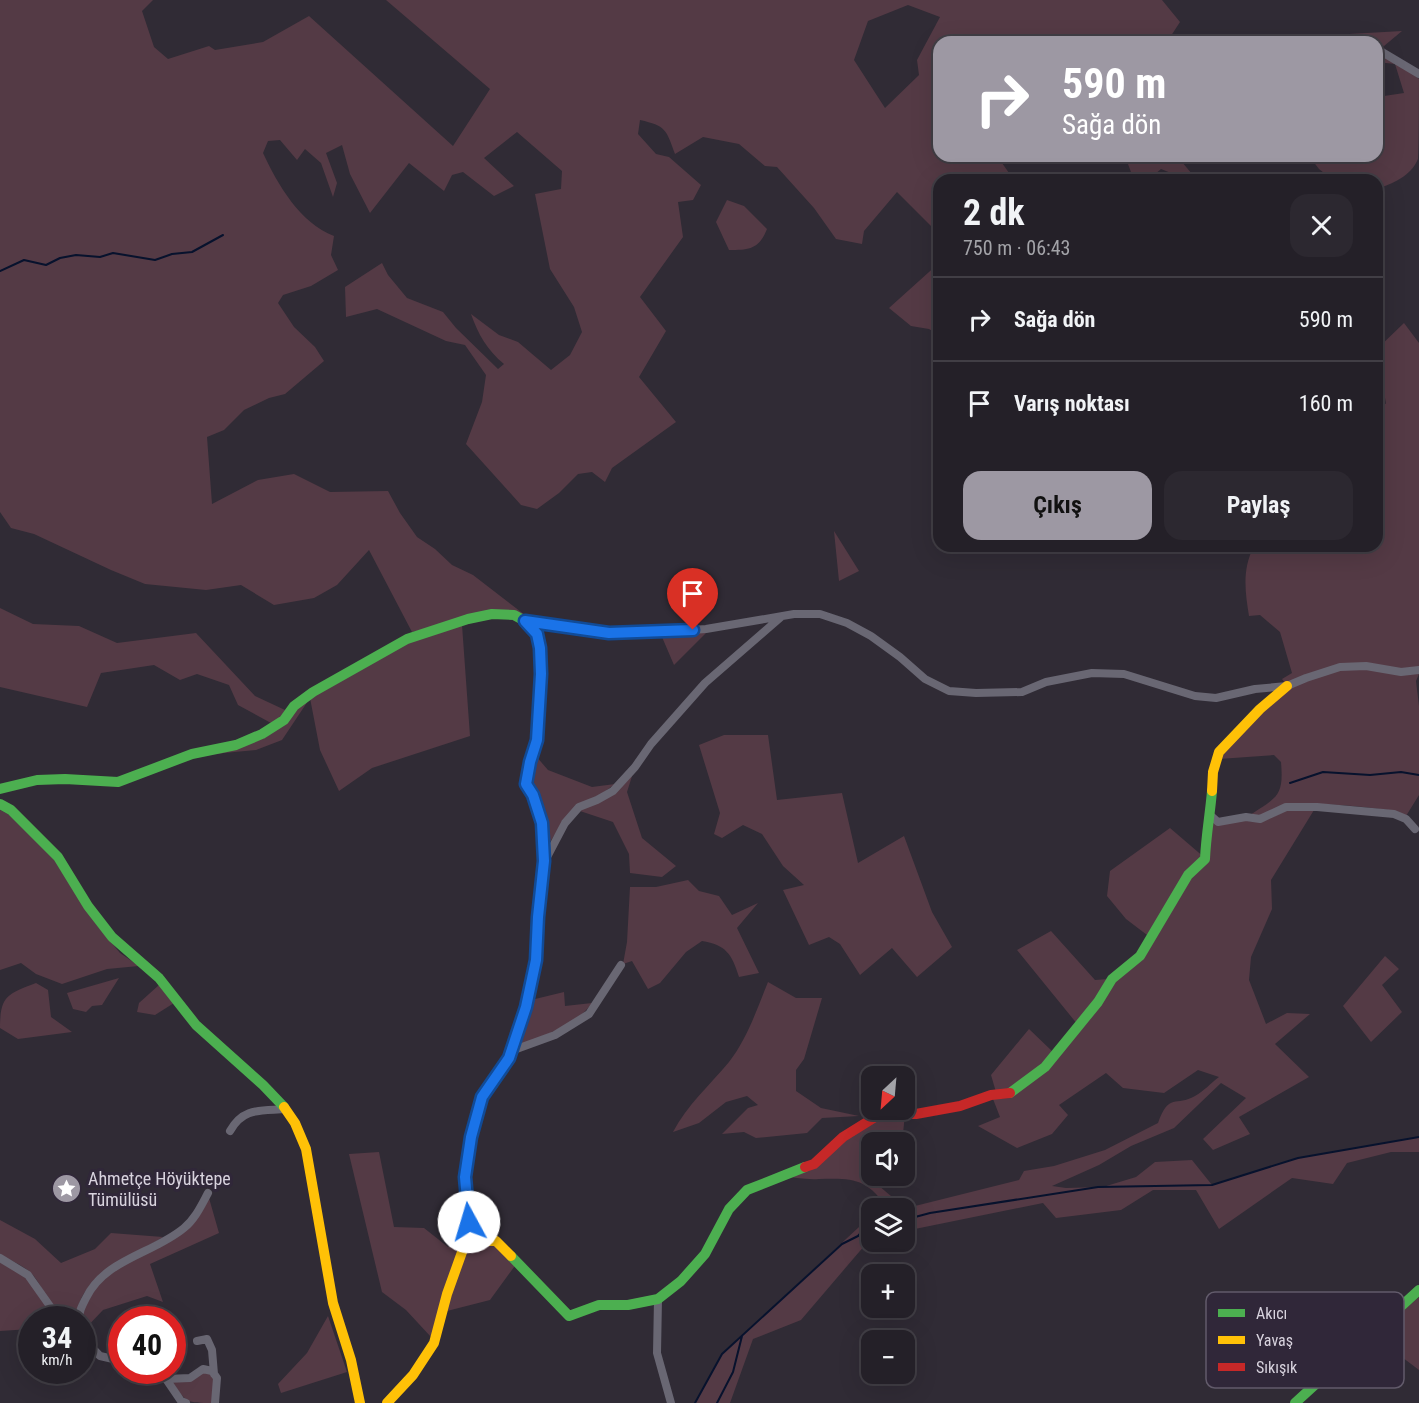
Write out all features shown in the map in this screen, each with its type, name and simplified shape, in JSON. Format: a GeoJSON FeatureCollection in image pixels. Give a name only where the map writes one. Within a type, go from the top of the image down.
{"type":"FeatureCollection","features":[{"type":"Feature","properties":{"kind":"street"},"geometry":{"type":"LineString","coordinates":[[1383,53],[1419,74]]}},
{"type":"Feature","properties":{"kind":"street"},"geometry":{"type":"LineString","coordinates":[[0,789],[37,780],[118,782],[192,754],[236,745],[262,734],[284,720],[294,706],[313,692],[407,639],[468,619],[492,614],[514,615],[525,621],[537,634],[540,648],[540,716],[537,740],[526,784],[533,795],[542,823],[543,865],[536,960],[526,1007],[509,1058],[482,1097],[471,1137],[465,1177],[469,1222],[466,1241],[447,1294],[434,1343],[413,1375],[387,1403]]}},
{"type":"Feature","properties":{"kind":"street"},"geometry":{"type":"LineString","coordinates":[[525,621],[627,634],[706,628],[794,614],[820,614],[847,623],[871,636],[925,679],[949,691],[976,693],[1022,692],[1046,682],[1092,673],[1124,674],[1194,696],[1216,698],[1255,689],[1287,686],[1340,667],[1366,666],[1401,672],[1419,670]]}},
{"type":"Feature","properties":{"kind":"street"},"geometry":{"type":"LineString","coordinates":[[543,865],[565,823],[579,807],[613,791],[705,683],[782,616]]}},
{"type":"Feature","properties":{"kind":"street"},"geometry":{"type":"LineString","coordinates":[[466,1241],[496,1241],[569,1316],[599,1305],[628,1305],[658,1299],[681,1281],[705,1254],[729,1209],[747,1190],[814,1164],[843,1137],[880,1114],[916,1114],[960,1106],[991,1095],[1008,1094],[1045,1067],[1098,1002],[1112,979],[1140,956],[1188,875],[1205,859],[1206,827],[1210,814],[1213,772],[1218,752],[1260,709],[1287,686]]}},
{"type":"Feature","properties":{"kind":"street"},"geometry":{"type":"LineString","coordinates":[[0,804],[10,810],[58,857],[88,906],[112,937],[159,978],[196,1025],[264,1085],[286,1109],[295,1123],[306,1149],[333,1303],[351,1360],[360,1403]]}},
{"type":"Feature","properties":{"kind":"street"},"geometry":{"type":"LineString","coordinates":[[1210,814],[1218,822],[1246,817],[1260,819],[1287,807],[1370,810],[1394,814],[1406,819],[1415,829]]}},
{"type":"Feature","properties":{"kind":"street"},"geometry":{"type":"LineString","coordinates":[[511,1052],[555,1035],[589,1014],[621,965]]}},
{"type":"Feature","properties":{"kind":"street"},"geometry":{"type":"LineString","coordinates":[[230,1131],[235,1122],[245,1113],[286,1109]]}},
{"type":"Feature","properties":{"kind":"street"},"geometry":{"type":"LineString","coordinates":[[82,1306],[90,1290],[105,1273],[183,1229],[198,1213],[208,1193]]}},
{"type":"Feature","properties":{"kind":"street"},"geometry":{"type":"LineString","coordinates":[[0,1258],[28,1275],[50,1306]]}},
{"type":"Feature","properties":{"kind":"street"},"geometry":{"type":"LineString","coordinates":[[1404,1304],[1419,1290]]}},
{"type":"Feature","properties":{"kind":"street"},"geometry":{"type":"LineString","coordinates":[[658,1299],[657,1353],[671,1403]]}},
{"type":"Feature","properties":{"kind":"street"},"geometry":{"type":"LineString","coordinates":[[197,1341],[207,1339],[213,1350],[214,1374]]}},
{"type":"Feature","properties":{"kind":"street"},"geometry":{"type":"LineString","coordinates":[[186,1378],[190,1378],[203,1369],[212,1371],[217,1378],[215,1403]]}},
{"type":"Feature","properties":{"kind":"street"},"geometry":{"type":"LineString","coordinates":[[170,1384],[183,1402]]}},
{"type":"Feature","properties":{"kind":"street"},"geometry":{"type":"LineString","coordinates":[[1294,1403],[1311,1388]]}},
{"type":"Feature","properties":{"kind":"shaded area"},"geometry":{"type":"Polygon","coordinates":[[[0,0],[153,0],[142,11],[154,47],[168,59],[209,46],[215,50],[263,42],[309,16],[453,146],[490,89],[386,0],[1162,0],[1180,22],[1171,36],[968,36],[963,34],[962,36],[933,36],[933,162],[1001,162],[1010,174],[933,174],[933,228],[897,192],[864,231],[862,244],[836,239],[814,208],[777,167],[765,166],[739,144],[703,137],[675,154],[664,130],[655,124],[640,120],[638,134],[656,154],[669,157],[701,185],[693,200],[678,202],[683,237],[640,297],[666,331],[639,377],[676,422],[612,468],[605,482],[592,472],[578,474],[559,493],[537,509],[521,505],[466,444],[482,402],[486,375],[465,345],[446,341],[377,309],[346,317],[345,287],[382,263],[388,275],[407,298],[443,312],[498,369],[504,364],[484,341],[471,314],[499,335],[518,342],[551,370],[570,355],[582,332],[574,307],[550,269],[535,194],[561,189],[562,171],[517,132],[484,158],[514,186],[494,196],[463,172],[452,175],[444,191],[409,163],[370,213],[350,174],[342,145],[326,153],[337,183],[333,197],[321,163],[305,149],[297,160],[280,140],[268,141],[263,153],[291,202],[311,222],[334,236],[331,255],[338,270],[311,286],[283,295],[278,303],[294,327],[315,347],[324,361],[285,394],[269,398],[244,410],[224,430],[207,437],[212,504],[258,480],[294,474],[330,492],[388,491],[417,537],[435,549],[452,565],[473,575],[525,615],[511,612],[412,632],[369,550],[337,585],[314,598],[274,605],[241,585],[206,590],[145,584],[34,534],[11,528],[0,512],[0,0]],[[908,5],[868,21],[854,60],[885,108],[919,75],[917,60],[940,17],[908,5]]]}},
{"type":"Feature","properties":{"kind":"shaded area"},"geometry":{"type":"Polygon","coordinates":[[[1402,31],[1384,46],[1383,36],[1314,36],[1402,31]]]}},
{"type":"Feature","properties":{"kind":"shaded area"},"geometry":{"type":"Polygon","coordinates":[[[1383,51],[1419,79],[1418,159],[1415,165],[1406,175],[1383,187],[1383,174],[1325,174],[1314,162],[1383,162],[1383,97],[1404,93],[1395,64],[1383,63],[1383,51]]]}},
{"type":"Feature","properties":{"kind":"shaded area"},"geometry":{"type":"Polygon","coordinates":[[[1127,162],[1182,162],[1192,174],[1171,174],[1161,169],[1155,174],[1132,174],[1127,162]]]}},
{"type":"Feature","properties":{"kind":"shaded area"},"geometry":{"type":"Polygon","coordinates":[[[727,200],[744,206],[767,229],[761,241],[753,247],[729,250],[716,222],[727,200]]]}},
{"type":"Feature","properties":{"kind":"shaded area"},"geometry":{"type":"Polygon","coordinates":[[[933,268],[933,331],[911,326],[889,308],[933,268]]]}},
{"type":"Feature","properties":{"kind":"shaded area"},"geometry":{"type":"Polygon","coordinates":[[[1404,323],[1419,343],[1419,667],[1401,669],[1367,663],[1285,683],[1282,679],[1292,673],[1280,632],[1260,615],[1249,616],[1246,572],[1250,555],[1251,552],[1383,552],[1383,402],[1386,404],[1383,385],[1383,343],[1404,323]]]}},
{"type":"Feature","properties":{"kind":"shaded area"},"geometry":{"type":"Polygon","coordinates":[[[834,531],[859,571],[839,581],[834,531]]]}},
{"type":"Feature","properties":{"kind":"shaded area"},"geometry":{"type":"Polygon","coordinates":[[[0,608],[33,624],[79,626],[117,643],[196,633],[255,696],[285,710],[281,718],[271,723],[238,705],[229,685],[197,674],[180,680],[154,665],[101,673],[87,707],[0,687],[0,608]]]}},
{"type":"Feature","properties":{"kind":"shaded area"},"geometry":{"type":"Polygon","coordinates":[[[462,625],[470,736],[372,768],[339,791],[320,750],[310,698],[282,740],[256,750],[213,754],[241,747],[266,737],[286,722],[295,708],[310,697],[409,642],[462,625]]]}},
{"type":"Feature","properties":{"kind":"shaded area"},"geometry":{"type":"Polygon","coordinates":[[[712,627],[674,665],[659,630],[712,627]]]}},
{"type":"Feature","properties":{"kind":"shaded area"},"geometry":{"type":"Polygon","coordinates":[[[1366,669],[1419,674],[1416,681],[1419,706],[1419,795],[1406,816],[1397,811],[1316,804],[1283,806],[1261,815],[1250,815],[1277,795],[1281,783],[1281,762],[1274,755],[1219,759],[1220,753],[1289,688],[1306,680],[1340,670],[1366,669]]]}},
{"type":"Feature","properties":{"kind":"shaded area"},"geometry":{"type":"Polygon","coordinates":[[[724,735],[768,735],[777,800],[842,793],[858,863],[904,836],[932,912],[952,947],[917,977],[892,948],[860,975],[840,944],[829,937],[809,945],[783,890],[804,885],[783,866],[762,834],[743,825],[722,838],[714,834],[720,813],[699,745],[724,735]]]}},
{"type":"Feature","properties":{"kind":"shaded area"},"geometry":{"type":"Polygon","coordinates":[[[535,755],[548,770],[592,787],[615,784],[563,822],[546,848],[529,784],[535,755]]]}},
{"type":"Feature","properties":{"kind":"shaded area"},"geometry":{"type":"Polygon","coordinates":[[[633,773],[627,792],[642,838],[676,866],[662,877],[630,873],[629,854],[613,822],[580,811],[633,773]]]}},
{"type":"Feature","properties":{"kind":"shaded area"},"geometry":{"type":"Polygon","coordinates":[[[0,810],[8,814],[56,860],[96,924],[120,953],[139,966],[107,969],[62,984],[36,974],[21,963],[0,970],[0,810]]]}},
{"type":"Feature","properties":{"kind":"shaded area"},"geometry":{"type":"Polygon","coordinates":[[[1288,810],[1314,810],[1271,880],[1272,909],[1251,957],[1249,980],[1266,1024],[1287,1013],[1310,1014],[1275,1044],[1309,1077],[1239,1117],[1250,1134],[1213,1150],[1203,1139],[1246,1098],[1221,1083],[1174,1128],[1131,1146],[1099,1165],[1052,1186],[1103,1187],[1136,1177],[1155,1162],[1192,1160],[1212,1185],[1298,1158],[1419,1137],[1419,1152],[1391,1152],[1347,1163],[1333,1184],[1292,1178],[1219,1229],[1196,1190],[1153,1190],[1121,1210],[1056,1218],[1043,1203],[915,1229],[915,1206],[1019,1180],[1024,1171],[1054,1166],[1105,1150],[1158,1123],[1166,1107],[1174,1102],[1195,1096],[1219,1077],[1198,1070],[1164,1093],[1123,1088],[1106,1073],[1059,1105],[1068,1115],[1052,1134],[1017,1148],[978,1126],[1000,1117],[993,1099],[1010,1098],[1078,1025],[1017,950],[1051,931],[1095,980],[1108,979],[1102,994],[1151,938],[1126,919],[1107,896],[1110,871],[1170,828],[1205,858],[1211,818],[1261,822],[1288,810]]]}},
{"type":"Feature","properties":{"kind":"shaded area"},"geometry":{"type":"Polygon","coordinates":[[[688,880],[699,891],[719,896],[732,915],[758,903],[737,928],[759,973],[739,977],[734,962],[727,952],[717,945],[702,941],[686,952],[660,983],[648,989],[632,961],[623,964],[627,942],[630,887],[656,887],[688,880]]]}},
{"type":"Feature","properties":{"kind":"shaded area"},"geometry":{"type":"Polygon","coordinates":[[[1385,956],[1399,969],[1382,985],[1402,1012],[1371,1042],[1343,1006],[1385,956]]]}},
{"type":"Feature","properties":{"kind":"shaded area"},"geometry":{"type":"Polygon","coordinates":[[[119,978],[102,1005],[92,1006],[86,1012],[73,1009],[67,993],[119,978]]]}},
{"type":"Feature","properties":{"kind":"shaded area"},"geometry":{"type":"Polygon","coordinates":[[[768,982],[796,998],[822,998],[804,1059],[796,1070],[796,1091],[821,1108],[859,1116],[822,1118],[807,1133],[756,1138],[744,1132],[722,1134],[748,1108],[758,1105],[747,1096],[726,1102],[699,1123],[673,1132],[692,1104],[729,1062],[741,1044],[768,982]]]}},
{"type":"Feature","properties":{"kind":"shaded area"},"geometry":{"type":"Polygon","coordinates":[[[36,983],[48,990],[51,1017],[72,1032],[18,1039],[0,1028],[2,1009],[8,997],[36,983]]]}},
{"type":"Feature","properties":{"kind":"shaded area"},"geometry":{"type":"Polygon","coordinates":[[[159,985],[174,1003],[155,1015],[137,1012],[139,1003],[159,985]]]}},
{"type":"Feature","properties":{"kind":"shaded area"},"geometry":{"type":"Polygon","coordinates":[[[564,992],[565,1006],[592,1003],[567,1025],[516,1046],[531,1000],[564,992]]]}},
{"type":"Feature","properties":{"kind":"shaded area"},"geometry":{"type":"Polygon","coordinates":[[[1029,1029],[1053,1052],[1020,1083],[996,1092],[991,1075],[1029,1029]]]}},
{"type":"Feature","properties":{"kind":"shaded area"},"geometry":{"type":"Polygon","coordinates":[[[872,1120],[904,1120],[903,1132],[861,1132],[861,1184],[841,1179],[781,1176],[814,1164],[872,1120]]]}},
{"type":"Feature","properties":{"kind":"shaded area"},"geometry":{"type":"Polygon","coordinates":[[[379,1152],[394,1227],[424,1228],[448,1247],[496,1241],[517,1263],[490,1300],[447,1311],[431,1337],[406,1310],[382,1292],[349,1154],[379,1152]]]}},
{"type":"Feature","properties":{"kind":"shaded area"},"geometry":{"type":"Polygon","coordinates":[[[866,1186],[879,1186],[893,1198],[879,1198],[866,1186]]]}},
{"type":"Feature","properties":{"kind":"shaded area"},"geometry":{"type":"Polygon","coordinates":[[[209,1198],[219,1233],[150,1264],[163,1302],[147,1296],[116,1306],[108,1306],[96,1317],[96,1306],[84,1306],[88,1296],[111,1273],[185,1231],[193,1224],[209,1198]]]}},
{"type":"Feature","properties":{"kind":"shaded area"},"geometry":{"type":"Polygon","coordinates":[[[0,1220],[35,1239],[61,1263],[95,1249],[111,1233],[163,1237],[108,1269],[86,1291],[79,1306],[54,1306],[29,1271],[0,1255],[0,1220]]]}},
{"type":"Feature","properties":{"kind":"shaded area"},"geometry":{"type":"Polygon","coordinates":[[[861,1226],[861,1250],[801,1320],[753,1339],[730,1403],[695,1403],[722,1354],[861,1226]]]}},
{"type":"Feature","properties":{"kind":"shaded area"},"geometry":{"type":"Polygon","coordinates":[[[0,1262],[25,1276],[50,1306],[18,1306],[18,1330],[0,1331],[0,1262]]]}},
{"type":"Feature","properties":{"kind":"shaded area"},"geometry":{"type":"Polygon","coordinates":[[[1419,1297],[1419,1370],[1404,1359],[1404,1310],[1419,1297]]]}},
{"type":"Feature","properties":{"kind":"shaded area"},"geometry":{"type":"Polygon","coordinates":[[[328,1316],[347,1372],[281,1393],[278,1384],[307,1353],[328,1316]]]}},
{"type":"Feature","properties":{"kind":"shaded area"},"geometry":{"type":"Polygon","coordinates":[[[203,1372],[210,1373],[215,1378],[213,1403],[197,1403],[184,1398],[173,1384],[186,1384],[186,1377],[203,1372]]]}},
{"type":"Feature","properties":{"kind":"waterway"},"geometry":{"type":"LineString","coordinates":[[0,271],[24,260],[46,265],[60,258],[76,255],[100,257],[113,253],[155,260],[172,254],[192,252],[223,235]]}},
{"type":"Feature","properties":{"kind":"waterway"},"geometry":{"type":"LineString","coordinates":[[1290,783],[1323,772],[1370,775],[1401,772],[1419,775]]}},
{"type":"Feature","properties":{"kind":"waterway"},"geometry":{"type":"LineString","coordinates":[[915,1217],[1098,1187],[1212,1185],[1298,1158],[1419,1137]]}},
{"type":"Feature","properties":{"kind":"waterway"},"geometry":{"type":"LineString","coordinates":[[695,1403],[722,1354],[842,1244],[861,1233]]}},
{"type":"Feature","properties":{"kind":"waterway"},"geometry":{"type":"LineString","coordinates":[[717,1403],[733,1372],[742,1336]]}},
{"type":"Feature","properties":{"kind":"traffic: fast"},"geometry":{"type":"LineString","coordinates":[[0,789],[37,780],[118,782],[192,754],[236,745],[262,734],[284,720],[294,706],[313,692],[407,639],[468,619],[492,614],[514,615],[525,621],[538,634],[541,674],[537,740],[526,784],[541,822],[544,864]]}},
{"type":"Feature","properties":{"kind":"traffic: fast"},"geometry":{"type":"LineString","coordinates":[[1010,1093],[1045,1067],[1098,1002],[1112,979],[1140,956],[1188,875],[1205,859],[1212,791]]}},
{"type":"Feature","properties":{"kind":"traffic: fast"},"geometry":{"type":"LineString","coordinates":[[0,804],[11,810],[58,857],[88,906],[112,937],[159,978],[196,1025],[284,1107]]}},
{"type":"Feature","properties":{"kind":"traffic: fast"},"geometry":{"type":"LineString","coordinates":[[466,1241],[469,1222],[465,1177],[471,1137],[482,1097],[509,1058],[511,1051]]}},
{"type":"Feature","properties":{"kind":"traffic: fast"},"geometry":{"type":"LineString","coordinates":[[511,1256],[569,1316],[599,1305],[628,1305],[658,1299],[681,1281],[705,1254],[729,1209],[747,1190],[805,1167]]}},
{"type":"Feature","properties":{"kind":"traffic: fast"},"geometry":{"type":"LineString","coordinates":[[1404,1304],[1419,1290]]}},
{"type":"Feature","properties":{"kind":"traffic: fast"},"geometry":{"type":"LineString","coordinates":[[1295,1403],[1311,1388]]}},
{"type":"Feature","properties":{"kind":"traffic: slow"},"geometry":{"type":"LineString","coordinates":[[1212,791],[1213,772],[1219,752],[1260,709],[1287,686]]}},
{"type":"Feature","properties":{"kind":"traffic: slow"},"geometry":{"type":"LineString","coordinates":[[511,1051],[526,1007],[536,960],[544,864]]}},
{"type":"Feature","properties":{"kind":"traffic: slow"},"geometry":{"type":"LineString","coordinates":[[284,1107],[295,1123],[306,1149],[333,1303],[351,1360],[360,1403]]}},
{"type":"Feature","properties":{"kind":"traffic: slow"},"geometry":{"type":"LineString","coordinates":[[387,1403],[413,1375],[434,1343],[447,1294],[466,1241],[496,1241],[511,1256]]}},
{"type":"Feature","properties":{"kind":"traffic: jam"},"geometry":{"type":"LineString","coordinates":[[805,1167],[814,1164],[843,1137],[880,1114],[916,1114],[960,1106],[991,1095],[1010,1093]]}},
{"type":"Feature","properties":{"kind":"place","name":"Ahmetçe Höyüktepe Tümülüsü"},"geometry":{"type":"Point","coordinates":[67,1189]}},
{"type":"Feature","properties":{"kind":"route"},"geometry":{"type":"LineString","coordinates":[[469,1222],[465,1177],[471,1137],[482,1097],[509,1058],[526,1007],[536,960],[544,861],[542,823],[533,795],[526,784],[537,740],[541,704],[541,674],[537,634],[525,621],[627,634],[659,630],[693,630]]}}]}
